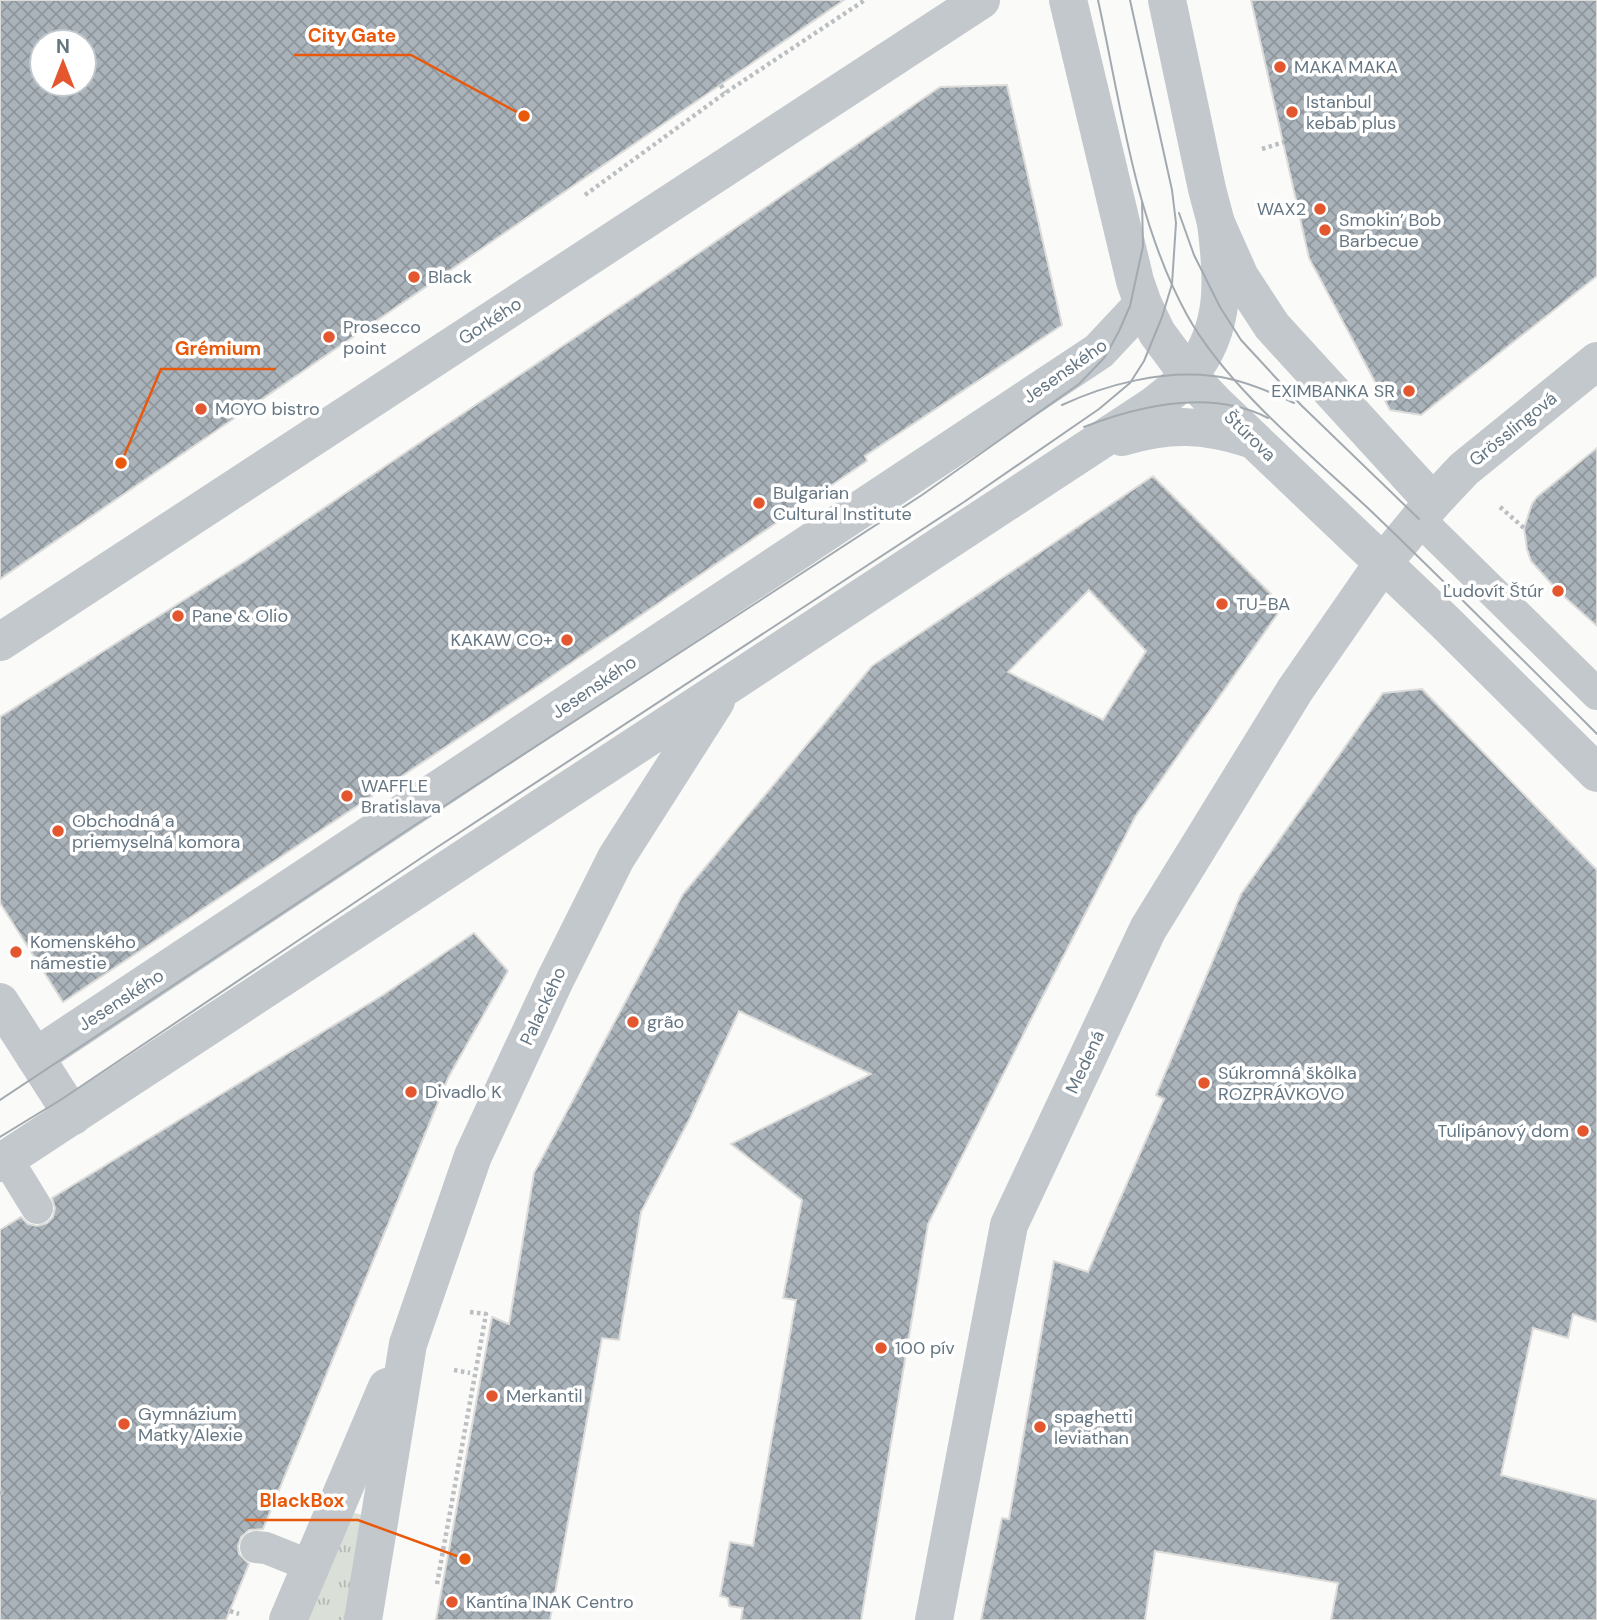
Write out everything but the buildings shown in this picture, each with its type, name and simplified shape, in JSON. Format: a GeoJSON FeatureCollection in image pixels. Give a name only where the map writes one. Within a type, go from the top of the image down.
{"type":"FeatureCollection","features":[{"type":"Feature","properties":{"kind":"street","name":"Gorkého"},"geometry":{"type":"LineString","coordinates":[[0,642],[981,0]]}},
{"type":"Feature","properties":{"kind":"street","name":"Štúrova"},"geometry":{"type":"LineString","coordinates":[[1068,0],[1135,281],[1157,333],[1189,376],[1597,773]]}},
{"type":"Feature","properties":{"kind":"street"},"geometry":{"type":"LineString","coordinates":[[4,1161],[1096,445],[1153,406],[1189,376],[1208,348],[1220,307],[1222,269],[1216,223],[1167,0]]}},
{"type":"Feature","properties":{"kind":"street"},"geometry":{"type":"LineString","coordinates":[[1216,223],[1240,277],[1272,326],[1426,510]]}},
{"type":"Feature","properties":{"kind":"street","name":"Jesenského"},"geometry":{"type":"LineString","coordinates":[[35,1057],[1099,351],[1143,304]]}},
{"type":"Feature","properties":{"kind":"street","name":"Grösslingová"},"geometry":{"type":"LineString","coordinates":[[1383,563],[1464,469],[1597,361]]}},
{"type":"Feature","properties":{"kind":"street"},"geometry":{"type":"LineString","coordinates":[[1096,445],[1138,432],[1172,426],[1204,426],[1254,440]]}},
{"type":"Feature","properties":{"kind":"street","name":"Medená"},"geometry":{"type":"LineString","coordinates":[[934,1620],[1009,1225],[1148,929],[1295,690],[1383,563]]}},
{"type":"Feature","properties":{"kind":"street","name":"Palackého"},"geometry":{"type":"LineString","coordinates":[[288,1620],[371,1421],[408,1344],[473,1156],[555,980],[617,858],[724,689]]}},
{"type":"Feature","properties":{"kind":"street"},"geometry":{"type":"LineString","coordinates":[[0,1002],[73,1116]]}},
{"type":"Feature","properties":{"kind":"street","name":"Palackého"},"geometry":{"type":"LineString","coordinates":[[363,1620],[408,1344]]}},
{"type":"Feature","properties":{"kind":"lane"},"geometry":{"type":"LineString","coordinates":[[1426,510],[1597,694]]}},
{"type":"Feature","properties":{"kind":"lane"},"geometry":{"type":"LineString","coordinates":[[4,1161],[37,1208]]}},
{"type":"Feature","properties":{"kind":"lane"},"geometry":{"type":"LineString","coordinates":[[256,1547],[266,1548],[311,1566]]}},
{"type":"Feature","properties":{"kind":"path"},"geometry":{"type":"LineString","coordinates":[[722,85],[725,93]]}},
{"type":"Feature","properties":{"kind":"path"},"geometry":{"type":"LineString","coordinates":[[1262,149],[1284,142]]}},
{"type":"Feature","properties":{"kind":"path"},"geometry":{"type":"LineString","coordinates":[[1500,507],[1524,528]]}},
{"type":"Feature","properties":{"kind":"path"},"geometry":{"type":"LineString","coordinates":[[438,1584],[486,1314]]}},
{"type":"Feature","properties":{"kind":"path"},"geometry":{"type":"LineString","coordinates":[[230,1611],[239,1614]]}},
{"type":"Feature","properties":{"kind":"green space"},"geometry":{"type":"Polygon","coordinates":[[[350,1512],[363,1515],[344,1620],[306,1620],[350,1512]]]}},
{"type":"Feature","properties":{"kind":"tram line"},"geometry":{"type":"LineString","coordinates":[[1098,0],[1132,161],[1154,240],[1187,315],[1204,342],[1271,419],[1399,538],[1597,734]]}},
{"type":"Feature","properties":{"kind":"tram line"},"geometry":{"type":"LineString","coordinates":[[0,1137],[62,1099],[436,848],[964,502],[1099,409],[1130,383],[1144,361],[1172,284],[1176,223],[1172,190],[1130,0]]}},
{"type":"Feature","properties":{"kind":"tram line"},"geometry":{"type":"LineString","coordinates":[[0,1100],[418,823],[922,495],[1079,384],[1105,357],[1130,306],[1143,246],[1142,202]]}},
{"type":"Feature","properties":{"kind":"tram line"},"geometry":{"type":"LineString","coordinates":[[1179,213],[1194,255],[1220,307],[1241,340],[1301,405],[1419,519]]}},
{"type":"Feature","properties":{"kind":"tram line"},"geometry":{"type":"LineString","coordinates":[[1062,405],[1116,385],[1175,375],[1223,378],[1265,390],[1294,403]]}},
{"type":"Feature","properties":{"kind":"tram line"},"geometry":{"type":"LineString","coordinates":[[1084,427],[1129,412],[1176,403],[1223,404],[1268,418]]}},
{"type":"Feature","properties":{"kind":"place","name":"MAKA MAKA"},"geometry":{"type":"Point","coordinates":[1280,67]}},
{"type":"Feature","properties":{"kind":"place","name":"Istanbul kebab plus"},"geometry":{"type":"Point","coordinates":[1292,112]}},
{"type":"Feature","properties":{"kind":"place","name":"City Gate"},"geometry":{"type":"Point","coordinates":[524,116]}},
{"type":"Feature","properties":{"kind":"place","name":"WAX2"},"geometry":{"type":"Point","coordinates":[1320,209]}},
{"type":"Feature","properties":{"kind":"place","name":"Smokin’ Bob Barbecue"},"geometry":{"type":"Point","coordinates":[1325,230]}},
{"type":"Feature","properties":{"kind":"place","name":"Black"},"geometry":{"type":"Point","coordinates":[414,277]}},
{"type":"Feature","properties":{"kind":"place","name":"Prosecco point"},"geometry":{"type":"Point","coordinates":[329,337]}},
{"type":"Feature","properties":{"kind":"place","name":"EXIMBANKA SR"},"geometry":{"type":"Point","coordinates":[1409,391]}},
{"type":"Feature","properties":{"kind":"place","name":"MOYO bistro"},"geometry":{"type":"Point","coordinates":[201,409]}},
{"type":"Feature","properties":{"kind":"place","name":"Grémium"},"geometry":{"type":"Point","coordinates":[121,463]}},
{"type":"Feature","properties":{"kind":"place","name":"Bulgarian Cultural Institute"},"geometry":{"type":"Point","coordinates":[759,503]}},
{"type":"Feature","properties":{"kind":"place","name":"Ľudovít Štúr"},"geometry":{"type":"Point","coordinates":[1558,591]}},
{"type":"Feature","properties":{"kind":"place","name":"TU-BA"},"geometry":{"type":"Point","coordinates":[1222,604]}},
{"type":"Feature","properties":{"kind":"place","name":"Pane & Olio"},"geometry":{"type":"Point","coordinates":[178,616]}},
{"type":"Feature","properties":{"kind":"place","name":"KAKAW CO+"},"geometry":{"type":"Point","coordinates":[567,640]}},
{"type":"Feature","properties":{"kind":"place","name":"WAFFLE Bratislava"},"geometry":{"type":"Point","coordinates":[347,796]}},
{"type":"Feature","properties":{"kind":"place","name":"Obchodná a priemyselná komora"},"geometry":{"type":"Point","coordinates":[58,831]}},
{"type":"Feature","properties":{"kind":"place","name":"Komenského námestie"},"geometry":{"type":"Point","coordinates":[16,952]}},
{"type":"Feature","properties":{"kind":"place","name":"grão"},"geometry":{"type":"Point","coordinates":[633,1022]}},
{"type":"Feature","properties":{"kind":"place","name":"Súkromná škôlka ROZPRÁVKOVO"},"geometry":{"type":"Point","coordinates":[1204,1083]}},
{"type":"Feature","properties":{"kind":"place","name":"Divadlo K"},"geometry":{"type":"Point","coordinates":[411,1092]}},
{"type":"Feature","properties":{"kind":"place","name":"Tulipánový dom"},"geometry":{"type":"Point","coordinates":[1583,1131]}},
{"type":"Feature","properties":{"kind":"place","name":"100 pív"},"geometry":{"type":"Point","coordinates":[881,1348]}},
{"type":"Feature","properties":{"kind":"place","name":"Merkantil"},"geometry":{"type":"Point","coordinates":[492,1396]}},
{"type":"Feature","properties":{"kind":"place","name":"Gymnázium Matky Alexie"},"geometry":{"type":"Point","coordinates":[124,1424]}},
{"type":"Feature","properties":{"kind":"place","name":"spaghetti leviathan"},"geometry":{"type":"Point","coordinates":[1040,1427]}},
{"type":"Feature","properties":{"kind":"place","name":"BlackBox"},"geometry":{"type":"Point","coordinates":[465,1559]}},
{"type":"Feature","properties":{"kind":"place","name":"Kantína INAK Centro"},"geometry":{"type":"Point","coordinates":[452,1602]}}]}
